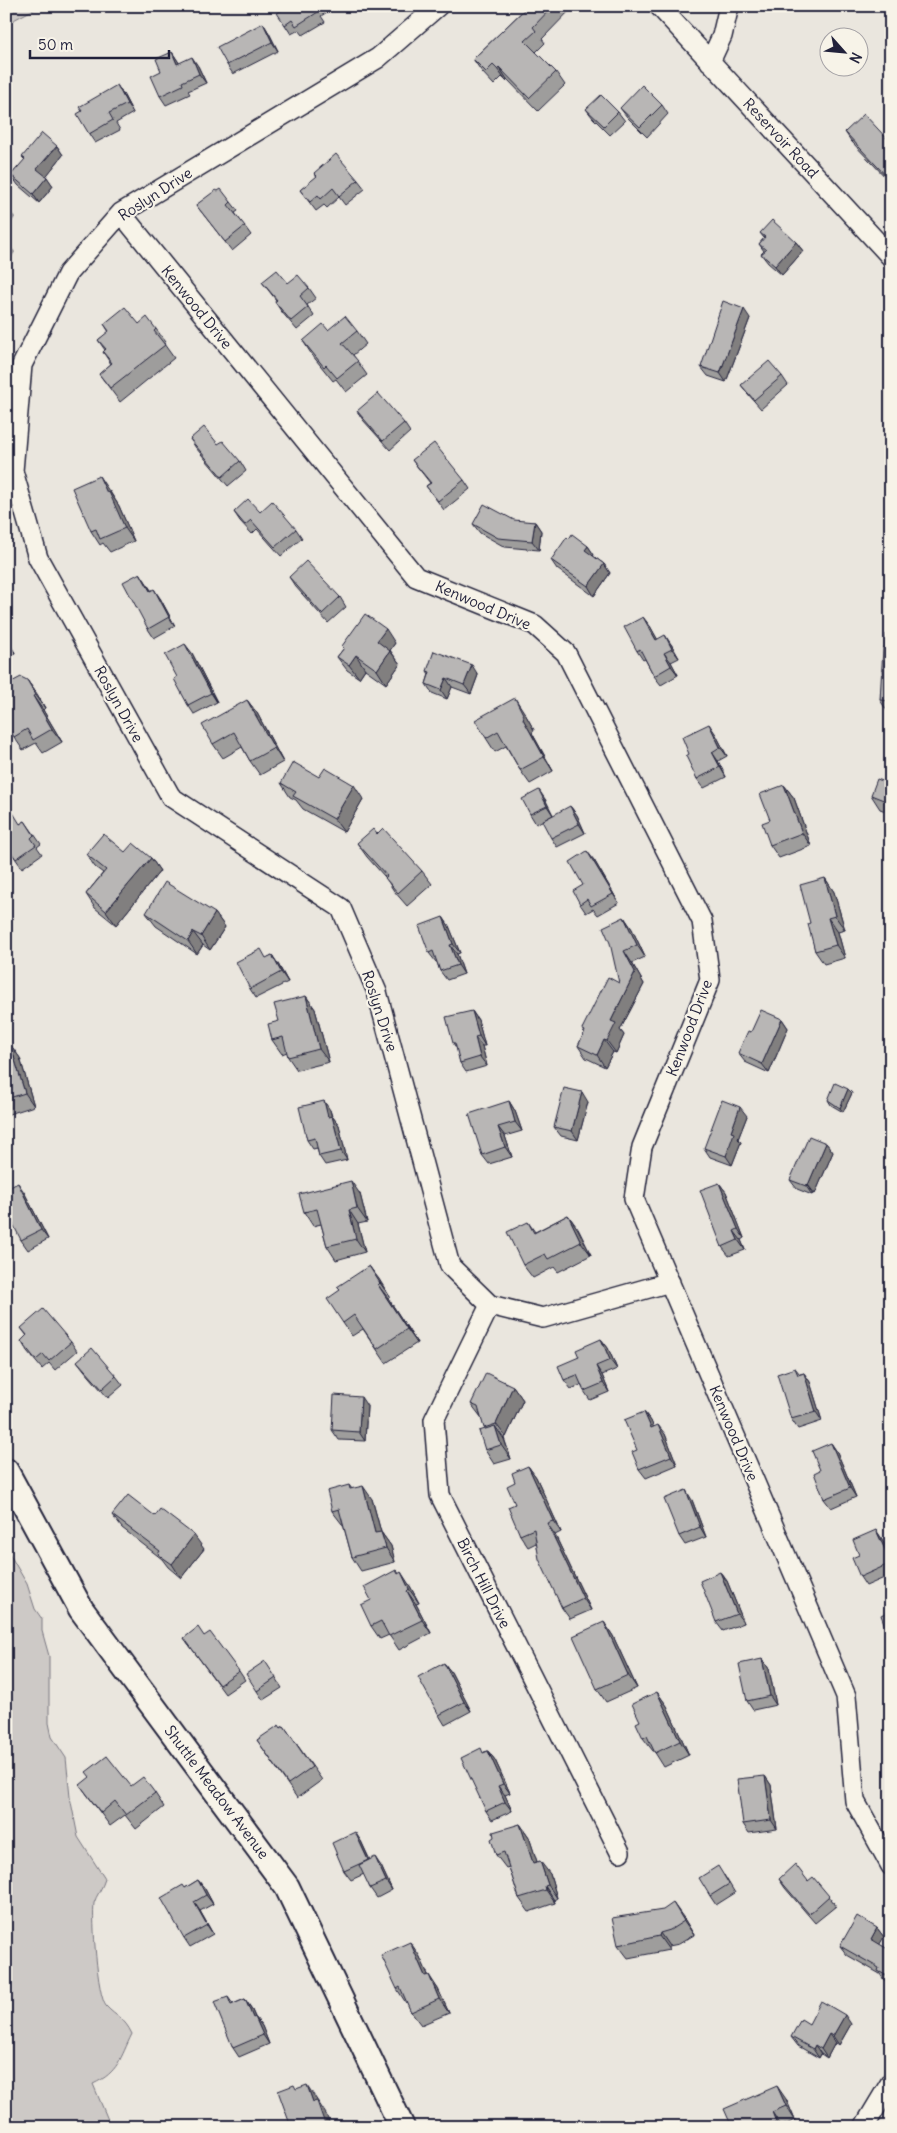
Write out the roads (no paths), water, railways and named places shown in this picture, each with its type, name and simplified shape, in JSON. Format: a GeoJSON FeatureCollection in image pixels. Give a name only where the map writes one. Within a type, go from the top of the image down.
{"type":"FeatureCollection","features":[{"type":"Feature","properties":{"kind":"street","name":"Roslyn Drive"},"geometry":{"type":"LineString","coordinates":[[438,6],[378,58],[121,213],[68,273],[22,365],[13,471],[38,558],[171,798],[340,908],[377,992],[450,1266],[490,1305]]}},
{"type":"Feature","properties":{"kind":"street","name":"Reservoir Road"},"geometry":{"type":"LineString","coordinates":[[658,6],[891,257]]}},
{"type":"Feature","properties":{"kind":"street"},"geometry":{"type":"LineString","coordinates":[[710,62],[722,36],[729,6]]}},
{"type":"Feature","properties":{"kind":"street","name":"Kenwood Drive"},"geometry":{"type":"LineString","coordinates":[[121,213],[416,577],[535,625],[566,653],[702,921],[710,980],[642,1147],[634,1199],[846,1696],[855,1801],[891,1866]]}},
{"type":"Feature","properties":{"kind":"street"},"geometry":{"type":"LineString","coordinates":[[490,1305],[543,1318],[670,1282]]}},
{"type":"Feature","properties":{"kind":"street","name":"Birch Hill Drive"},"geometry":{"type":"LineString","coordinates":[[490,1305],[434,1420],[440,1495],[620,1852]]}},
{"type":"Feature","properties":{"kind":"street","name":"Shuttle Meadow Avenue"},"geometry":{"type":"LineString","coordinates":[[6,1471],[81,1609],[287,1886],[402,2127]]}},
{"type":"Feature","properties":{"kind":"street"},"geometry":{"type":"LineString","coordinates":[[864,2127],[891,2082]]}}]}
